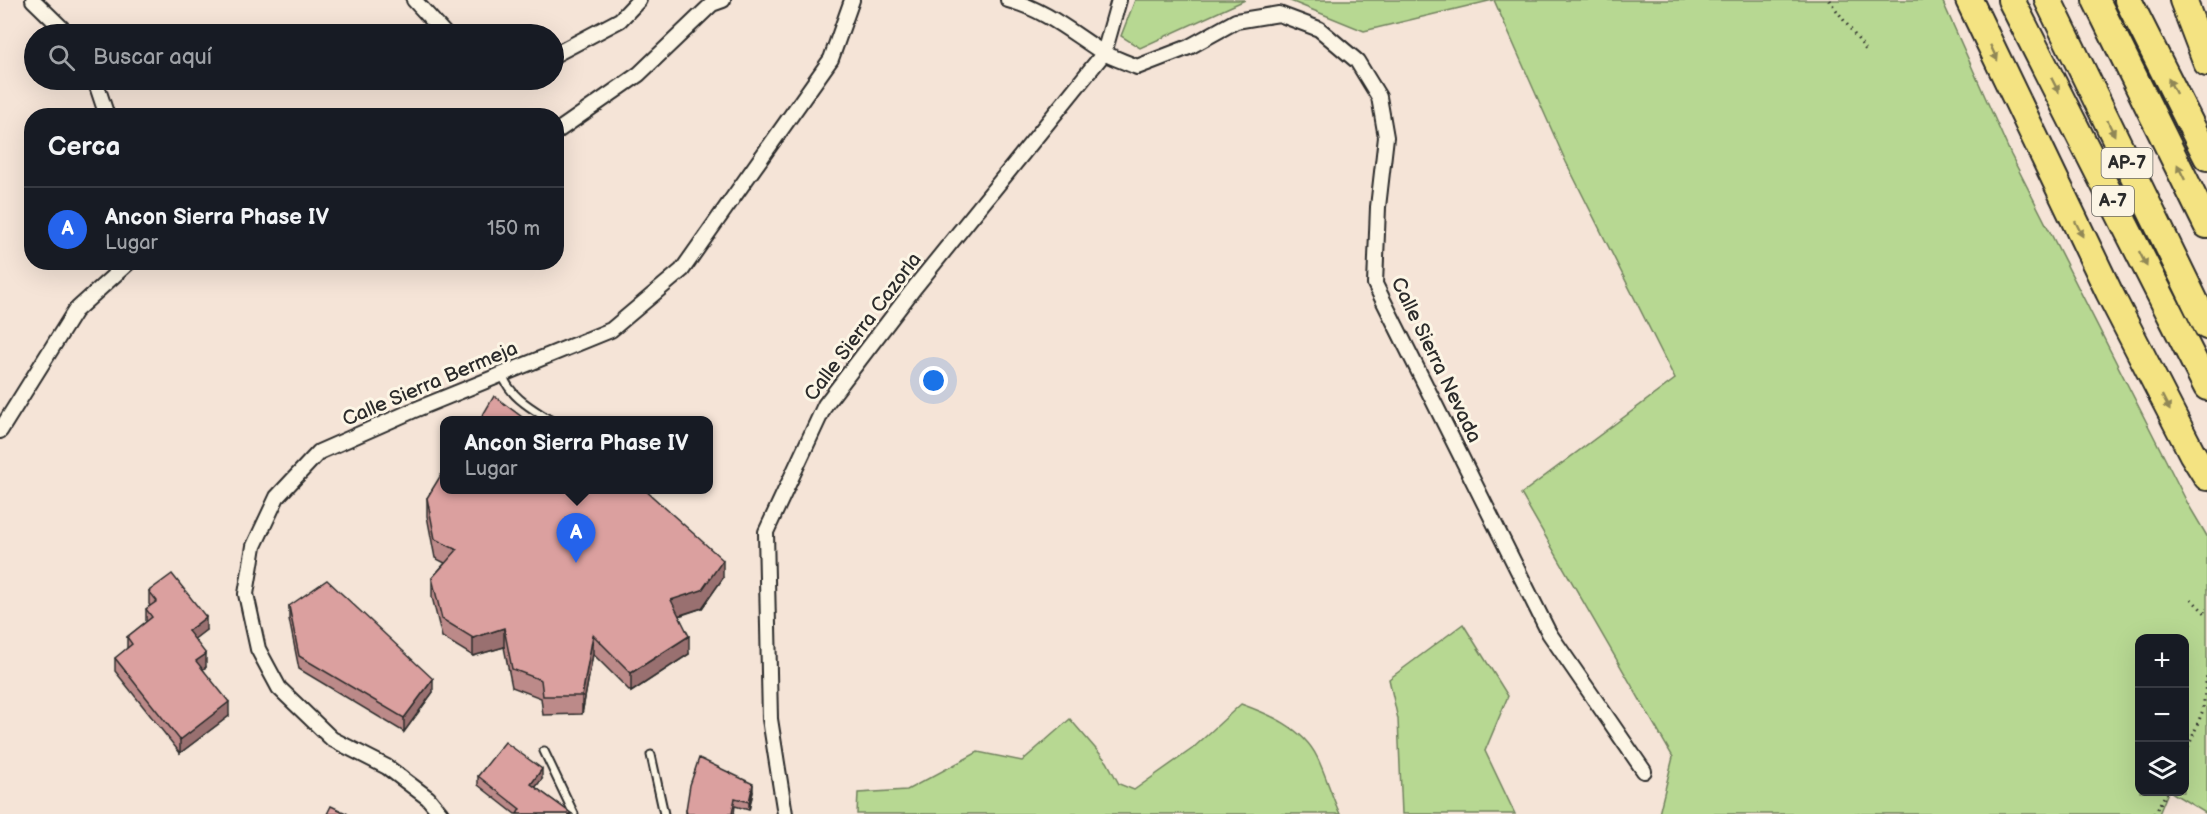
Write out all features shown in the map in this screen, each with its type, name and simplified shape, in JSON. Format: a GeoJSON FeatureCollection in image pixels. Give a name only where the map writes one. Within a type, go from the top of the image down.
{"type":"FeatureCollection","features":[{"type":"Feature","properties":{"kind":"highway"},"geometry":{"type":"LineString","coordinates":[[1969,0],[2109,292],[2192,453],[2207,477]]}},
{"type":"Feature","properties":{"kind":"highway","name":"A-7"},"geometry":{"type":"LineString","coordinates":[[2011,0],[2207,387]]}},
{"type":"Feature","properties":{"kind":"highway","name":"AP-7"},"geometry":{"type":"LineString","coordinates":[[2048,0],[2207,326]]}},
{"type":"Feature","properties":{"kind":"highway","name":"AP-7"},"geometry":{"type":"LineString","coordinates":[[2096,0],[2207,225]]}},
{"type":"Feature","properties":{"kind":"highway"},"geometry":{"type":"LineString","coordinates":[[2128,0],[2207,157]]}},
{"type":"Feature","properties":{"kind":"highway"},"geometry":{"type":"LineString","coordinates":[[2183,0],[2207,63]]}},
{"type":"Feature","properties":{"kind":"street"},"geometry":{"type":"LineString","coordinates":[[33,0],[58,24]]}},
{"type":"Feature","properties":{"kind":"street"},"geometry":{"type":"LineString","coordinates":[[414,0],[436,24]]}},
{"type":"Feature","properties":{"kind":"street"},"geometry":{"type":"LineString","coordinates":[[564,50],[620,20],[639,0]]}},
{"type":"Feature","properties":{"kind":"street"},"geometry":{"type":"LineString","coordinates":[[564,126],[639,74],[712,4],[723,0]]}},
{"type":"Feature","properties":{"kind":"street","name":"Calle Sierra Bermeja"},"geometry":{"type":"LineString","coordinates":[[441,814],[428,798],[387,767],[332,738],[279,688],[258,649],[246,594],[254,546],[277,497],[319,452],[611,330],[682,270],[831,59],[852,0]]}},
{"type":"Feature","properties":{"kind":"street"},"geometry":{"type":"LineString","coordinates":[[1008,0],[1026,4],[1073,30],[1104,53],[1119,0]]}},
{"type":"Feature","properties":{"kind":"street","name":"Calle Sierra Nevada"},"geometry":{"type":"LineString","coordinates":[[1104,53],[1137,67],[1189,47],[1236,21],[1279,15],[1319,29],[1357,62],[1380,97],[1386,137],[1378,207],[1375,284],[1549,633],[1644,771]]}},
{"type":"Feature","properties":{"kind":"street","name":"Calle Sierra Cazorla"},"geometry":{"type":"LineString","coordinates":[[785,814],[770,719],[766,532],[825,405],[915,287],[1104,53]]}},
{"type":"Feature","properties":{"kind":"street"},"geometry":{"type":"LineString","coordinates":[[98,90],[104,108]]}},
{"type":"Feature","properties":{"kind":"street"},"geometry":{"type":"LineString","coordinates":[[0,431],[75,311],[120,270]]}},
{"type":"Feature","properties":{"kind":"lane"},"geometry":{"type":"LineString","coordinates":[[502,374],[505,383],[518,398],[544,416]]}},
{"type":"Feature","properties":{"kind":"lane"},"geometry":{"type":"LineString","coordinates":[[544,751],[574,814]]}},
{"type":"Feature","properties":{"kind":"lane"},"geometry":{"type":"LineString","coordinates":[[651,755],[664,814]]}},
{"type":"Feature","properties":{"kind":"path"},"geometry":{"type":"LineString","coordinates":[[1829,0],[1868,53]]}},
{"type":"Feature","properties":{"kind":"path"},"geometry":{"type":"LineString","coordinates":[[2191,599],[2207,615]]}},
{"type":"Feature","properties":{"kind":"path"},"geometry":{"type":"LineString","coordinates":[[2189,745],[2203,710],[2207,673]]}},
{"type":"Feature","properties":{"kind":"path"},"geometry":{"type":"LineString","coordinates":[[2154,814],[2165,796]]}},
{"type":"Feature","properties":{"kind":"green space"},"geometry":{"type":"Polygon","coordinates":[[[1135,0],[1245,0],[1140,48],[1121,36],[1135,0]]]}},
{"type":"Feature","properties":{"kind":"green space"},"geometry":{"type":"Polygon","coordinates":[[[1288,0],[1493,0],[1364,31],[1288,0]]]}},
{"type":"Feature","properties":{"kind":"green space"},"geometry":{"type":"Polygon","coordinates":[[[1494,0],[1942,0],[2011,155],[2188,504],[2207,536],[2207,814],[2178,796],[2189,796],[2189,634],[2135,634],[2135,796],[2166,796],[2159,814],[1659,814],[1673,757],[1521,494],[1675,379],[1566,162],[1494,0]]]}},
{"type":"Feature","properties":{"kind":"green space"},"geometry":{"type":"Polygon","coordinates":[[[1463,624],[1508,696],[1485,751],[1515,814],[1402,814],[1398,719],[1389,679],[1463,624]]]}},
{"type":"Feature","properties":{"kind":"green space"},"geometry":{"type":"Polygon","coordinates":[[[1241,704],[1284,723],[1303,738],[1317,757],[1340,814],[857,814],[858,793],[907,790],[978,752],[1022,761],[1070,719],[1107,762],[1119,784],[1134,790],[1192,749],[1241,704]]]}},
{"type":"Feature","properties":{"kind":"building"},"geometry":{"type":"Polygon","coordinates":[[[494,396],[521,416],[482,416],[494,396]]]}},
{"type":"Feature","properties":{"kind":"building"},"geometry":{"type":"Polygon","coordinates":[[[440,477],[440,494],[650,494],[723,560],[702,590],[671,600],[689,636],[631,673],[593,635],[582,696],[543,696],[541,680],[512,669],[504,628],[473,638],[442,619],[432,578],[457,550],[435,539],[427,498],[440,477]]]}},
{"type":"Feature","properties":{"kind":"building"},"geometry":{"type":"Polygon","coordinates":[[[172,574],[206,617],[188,631],[206,654],[196,661],[229,702],[180,740],[115,658],[132,644],[127,637],[152,617],[146,609],[157,601],[149,591],[172,574]]]}},
{"type":"Feature","properties":{"kind":"building"},"geometry":{"type":"Polygon","coordinates":[[[327,580],[433,679],[404,718],[299,656],[289,606],[327,580]]]}},
{"type":"Feature","properties":{"kind":"building"},"geometry":{"type":"Polygon","coordinates":[[[505,742],[542,769],[531,784],[572,814],[517,814],[520,809],[478,776],[505,742]]]}},
{"type":"Feature","properties":{"kind":"building"},"geometry":{"type":"Polygon","coordinates":[[[699,758],[753,784],[749,802],[735,798],[732,814],[687,814],[690,785],[699,758]]]}},
{"type":"Feature","properties":{"kind":"building"},"geometry":{"type":"Polygon","coordinates":[[[331,806],[348,814],[327,814],[331,806]]]}},
{"type":"Feature","properties":{"kind":"place","name":"Ancon Sierra Phase IV"},"geometry":{"type":"Point","coordinates":[576,563]}}]}
